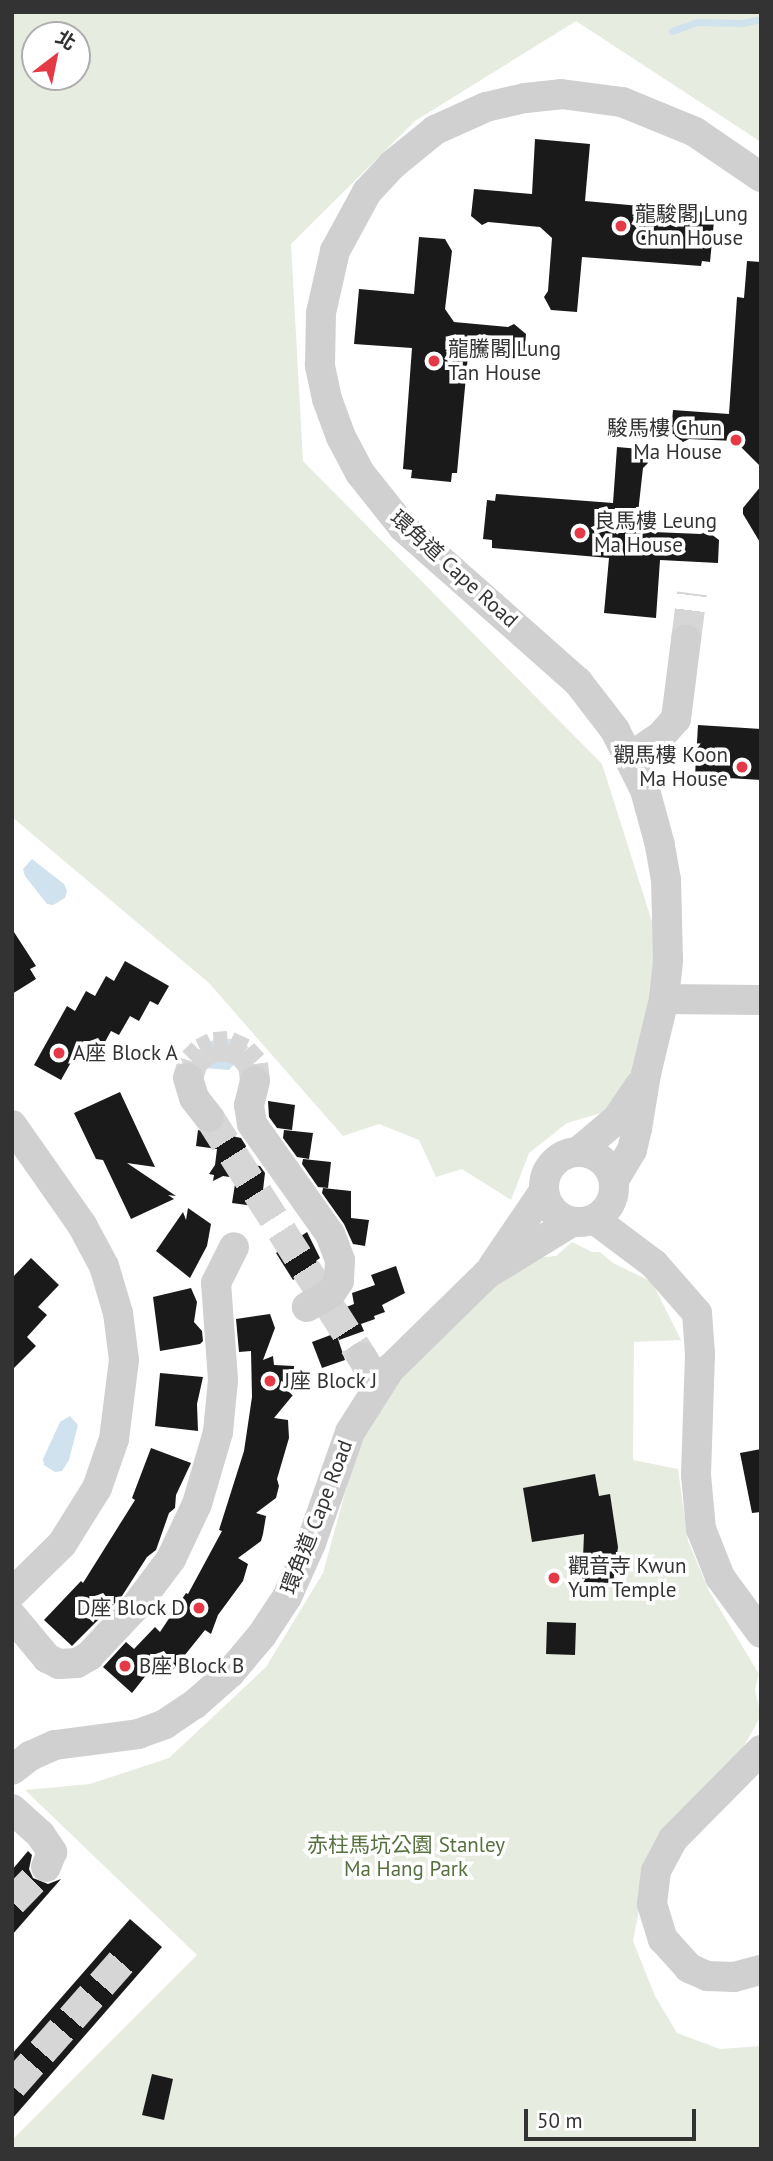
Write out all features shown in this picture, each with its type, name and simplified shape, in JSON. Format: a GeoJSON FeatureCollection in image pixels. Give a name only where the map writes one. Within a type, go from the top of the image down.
{"type":"FeatureCollection","features":[{"type":"Feature","properties":{"kind":"street","name":"環角道 Cape Road"},"geometry":{"type":"LineString","coordinates":[[12,1770],[30,1756],[55,1745],[138,1734],[164,1724],[195,1704],[230,1673],[277,1614],[298,1576],[350,1432],[379,1385],[406,1350],[487,1275],[598,1206],[632,1150],[664,999],[669,925],[666,880],[652,811],[630,757],[604,714],[578,682],[403,527],[360,474],[335,424],[323,383],[320,330],[324,289],[342,234],[378,179],[435,130],[470,113],[505,102],[561,94],[622,102],[695,132],[761,177]]}},
{"type":"Feature","properties":{"kind":"street"},"geometry":{"type":"LineString","coordinates":[[630,757],[661,736],[672,726],[678,714],[686,640]]}},
{"type":"Feature","properties":{"kind":"street"},"geometry":{"type":"LineString","coordinates":[[664,999],[761,1000]]}},
{"type":"Feature","properties":{"kind":"street","name":"環角道 Cape Road"},"geometry":{"type":"LineString","coordinates":[[487,1275],[544,1191],[549,1168],[567,1153],[579,1151],[617,1119],[646,1074]]}},
{"type":"Feature","properties":{"kind":"street"},"geometry":{"type":"LineString","coordinates":[[188,1078],[194,1097],[209,1117]]}},
{"type":"Feature","properties":{"kind":"street"},"geometry":{"type":"LineString","coordinates":[[256,1080],[249,1105],[253,1124],[330,1234],[340,1260],[339,1281],[331,1293],[307,1307]]}},
{"type":"Feature","properties":{"kind":"street"},"geometry":{"type":"LineString","coordinates":[[12,1125],[82,1226],[104,1266],[118,1312],[124,1360],[114,1439],[97,1488],[62,1544],[12,1592]]}},
{"type":"Feature","properties":{"kind":"street"},"geometry":{"type":"LineString","coordinates":[[579,1151],[602,1159],[598,1206],[622,1238],[654,1265],[697,1313],[700,1353],[696,1475],[701,1530],[719,1577],[761,1633]]}},
{"type":"Feature","properties":{"kind":"street"},"geometry":{"type":"LineString","coordinates":[[544,1191],[553,1211],[598,1206]]}},
{"type":"Feature","properties":{"kind":"street"},"geometry":{"type":"LineString","coordinates":[[12,1616],[47,1658],[59,1664],[77,1663],[89,1656],[135,1607],[171,1559],[197,1504],[218,1432],[223,1380],[216,1283],[234,1247]]}},
{"type":"Feature","properties":{"kind":"street"},"geometry":{"type":"LineString","coordinates":[[362,1357],[379,1385]]}},
{"type":"Feature","properties":{"kind":"street"},"geometry":{"type":"LineString","coordinates":[[761,1750],[673,1839],[656,1871],[652,1904],[663,1939],[689,1968],[707,1976],[734,1977],[761,1970]]}},
{"type":"Feature","properties":{"kind":"street"},"geometry":{"type":"LineString","coordinates":[[12,1808],[40,1834],[52,1852],[46,1867]]}},
{"type":"Feature","properties":{"kind":"green space"},"geometry":{"type":"Polygon","coordinates":[[[12,12],[761,12],[761,142],[576,21],[415,121],[291,244],[303,461],[602,764],[660,947],[636,1087],[608,1111],[567,1123],[529,1153],[511,1200],[462,1169],[436,1177],[419,1140],[379,1124],[343,1136],[209,983],[12,817],[12,12]]]}},
{"type":"Feature","properties":{"kind":"green space","name":"赤柱馬坑公園 Stanley Ma Hang Park"},"geometry":{"type":"Polygon","coordinates":[[[572,1242],[592,1252],[600,1252],[613,1263],[652,1282],[681,1340],[634,1342],[633,1460],[678,1469],[688,1541],[709,1591],[759,1674],[755,1689],[761,1716],[729,1772],[651,1848],[633,1941],[655,1996],[677,2033],[720,2049],[761,2046],[761,2149],[12,2149],[12,2140],[197,1955],[25,1790],[90,1784],[169,1758],[266,1667],[323,1573],[363,1427],[446,1321],[531,1258],[556,1256],[572,1242]]]}},
{"type":"Feature","properties":{"kind":"water"},"geometry":{"type":"Polygon","coordinates":[[[32,859],[64,884],[67,891],[65,898],[53,905],[47,904],[25,876],[23,869],[32,859]]]}},
{"type":"Feature","properties":{"kind":"water"},"geometry":{"type":"Polygon","coordinates":[[[216,1038],[231,1039],[249,1047],[229,1070],[204,1068],[193,1053],[216,1038]]]}},
{"type":"Feature","properties":{"kind":"water"},"geometry":{"type":"Polygon","coordinates":[[[70,1416],[78,1425],[69,1460],[62,1471],[55,1472],[44,1465],[43,1459],[60,1422],[70,1416]]]}},
{"type":"Feature","properties":{"kind":"building","name":"龍駿閣 Lung Chun House"},"geometry":{"type":"Polygon","coordinates":[[[535,139],[590,144],[585,201],[706,212],[705,221],[714,221],[710,262],[702,261],[701,266],[582,257],[577,312],[551,310],[544,297],[548,291],[552,238],[540,227],[488,222],[482,225],[471,216],[474,189],[532,194],[535,139]]]}},
{"type":"Feature","properties":{"kind":"building","name":"龍騰閣 Lung Tan House"},"geometry":{"type":"Polygon","coordinates":[[[419,237],[445,239],[452,251],[445,309],[454,322],[508,327],[514,324],[526,334],[524,359],[468,355],[457,473],[452,473],[451,482],[411,478],[412,470],[403,469],[412,348],[354,344],[359,289],[414,294],[419,237]]]}},
{"type":"Feature","properties":{"kind":"building"},"geometry":{"type":"Polygon","coordinates":[[[747,261],[761,262],[761,467],[735,441],[689,439],[683,442],[671,433],[673,410],[729,414],[737,297],[744,298],[747,261]]]}},
{"type":"Feature","properties":{"kind":"building","name":"良馬樓 Leung Ma House"},"geometry":{"type":"Polygon","coordinates":[[[617,447],[640,449],[648,463],[643,468],[638,513],[653,532],[701,534],[707,531],[719,540],[718,563],[660,560],[656,618],[604,613],[609,558],[492,548],[492,540],[483,539],[487,500],[495,501],[496,494],[613,503],[617,447]]]}},
{"type":"Feature","properties":{"kind":"building"},"geometry":{"type":"Polygon","coordinates":[[[761,486],[761,544],[743,514],[743,508],[761,486]]]}},
{"type":"Feature","properties":{"kind":"building","name":"觀馬樓 Koon Ma House"},"geometry":{"type":"Polygon","coordinates":[[[698,725],[761,729],[761,780],[695,776],[698,725]]]}},
{"type":"Feature","properties":{"kind":"building"},"geometry":{"type":"Polygon","coordinates":[[[12,929],[36,966],[30,969],[36,979],[12,994],[12,929]]]}},
{"type":"Feature","properties":{"kind":"building"},"geometry":{"type":"Polygon","coordinates":[[[125,961],[169,986],[158,1005],[150,1001],[139,1021],[130,1016],[119,1035],[111,1031],[100,1051],[83,1041],[61,1080],[34,1065],[67,1006],[75,1011],[86,991],[95,996],[106,976],[114,981],[125,961]]]}},
{"type":"Feature","properties":{"kind":"building"},"geometry":{"type":"Polygon","coordinates":[[[120,1092],[155,1167],[127,1163],[176,1196],[168,1195],[174,1199],[131,1219],[103,1160],[96,1159],[74,1113],[120,1092]]]}},
{"type":"Feature","properties":{"kind":"building"},"geometry":{"type":"Polygon","coordinates":[[[268,1101],[295,1105],[292,1130],[277,1128],[269,1117],[268,1101]]]}},
{"type":"Feature","properties":{"kind":"building"},"geometry":{"type":"Polygon","coordinates":[[[228,1124],[227,1135],[241,1138],[246,1146],[244,1164],[260,1166],[265,1173],[261,1207],[232,1203],[236,1178],[223,1176],[213,1181],[214,1175],[209,1174],[215,1165],[217,1149],[196,1146],[198,1130],[212,1134],[228,1124]]]}},
{"type":"Feature","properties":{"kind":"building"},"geometry":{"type":"Polygon","coordinates":[[[284,1130],[313,1133],[309,1159],[297,1157],[283,1138],[284,1130]]]}},
{"type":"Feature","properties":{"kind":"building"},"geometry":{"type":"Polygon","coordinates":[[[303,1159],[331,1162],[328,1188],[318,1187],[302,1164],[303,1159]]]}},
{"type":"Feature","properties":{"kind":"building"},"geometry":{"type":"Polygon","coordinates":[[[323,1188],[351,1191],[351,1218],[369,1220],[365,1246],[353,1244],[344,1224],[322,1193],[323,1188]]]}},
{"type":"Feature","properties":{"kind":"building"},"geometry":{"type":"Polygon","coordinates":[[[188,1208],[211,1224],[207,1246],[190,1278],[156,1251],[183,1212],[186,1220],[188,1208]]]}},
{"type":"Feature","properties":{"kind":"building"},"geometry":{"type":"Polygon","coordinates":[[[307,1232],[320,1258],[316,1261],[318,1264],[293,1280],[276,1253],[307,1232]]]}},
{"type":"Feature","properties":{"kind":"building"},"geometry":{"type":"Polygon","coordinates":[[[31,1258],[59,1285],[38,1307],[47,1315],[27,1337],[36,1346],[12,1370],[12,1278],[31,1258]]]}},
{"type":"Feature","properties":{"kind":"building"},"geometry":{"type":"Polygon","coordinates":[[[396,1266],[405,1293],[382,1305],[385,1312],[361,1324],[364,1331],[339,1340],[329,1314],[354,1304],[352,1293],[375,1285],[371,1275],[396,1266]]]}},
{"type":"Feature","properties":{"kind":"building"},"geometry":{"type":"Polygon","coordinates":[[[191,1288],[197,1302],[194,1322],[202,1331],[203,1341],[200,1344],[160,1351],[153,1297],[191,1288]]]}},
{"type":"Feature","properties":{"kind":"building"},"geometry":{"type":"Polygon","coordinates":[[[270,1314],[275,1328],[263,1360],[273,1356],[274,1365],[294,1366],[293,1395],[274,1418],[288,1420],[289,1438],[277,1479],[279,1486],[276,1498],[256,1513],[266,1516],[261,1541],[238,1558],[248,1564],[243,1581],[218,1615],[211,1634],[205,1630],[172,1671],[159,1659],[132,1693],[103,1667],[126,1642],[134,1649],[155,1627],[160,1632],[186,1593],[188,1594],[222,1531],[219,1530],[244,1451],[252,1397],[251,1351],[239,1352],[236,1319],[270,1314]]]}},
{"type":"Feature","properties":{"kind":"building"},"geometry":{"type":"Polygon","coordinates":[[[336,1333],[345,1360],[322,1368],[312,1342],[336,1333]]]}},
{"type":"Feature","properties":{"kind":"building"},"geometry":{"type":"Polygon","coordinates":[[[160,1373],[203,1377],[197,1404],[198,1431],[155,1426],[160,1373]]]}},
{"type":"Feature","properties":{"kind":"building"},"geometry":{"type":"Polygon","coordinates":[[[151,1448],[191,1463],[176,1495],[175,1508],[169,1513],[156,1550],[147,1557],[122,1596],[72,1646],[44,1620],[81,1581],[83,1583],[135,1500],[132,1498],[151,1448]]]}},
{"type":"Feature","properties":{"kind":"building"},"geometry":{"type":"Polygon","coordinates":[[[761,1449],[761,1512],[752,1513],[740,1453],[761,1449]]]}},
{"type":"Feature","properties":{"kind":"building"},"geometry":{"type":"Polygon","coordinates":[[[595,1474],[599,1496],[610,1494],[618,1547],[613,1583],[582,1582],[584,1534],[532,1542],[523,1488],[595,1474]]]}},
{"type":"Feature","properties":{"kind":"building"},"geometry":{"type":"Polygon","coordinates":[[[547,1622],[576,1623],[575,1655],[546,1654],[547,1622]]]}},
{"type":"Feature","properties":{"kind":"building"},"geometry":{"type":"Polygon","coordinates":[[[28,1851],[32,1855],[29,1869],[33,1878],[48,1884],[61,1879],[12,1935],[12,1870],[28,1851]]]}},
{"type":"Feature","properties":{"kind":"building"},"geometry":{"type":"Polygon","coordinates":[[[130,1919],[162,1947],[12,2119],[12,2054],[130,1919]]]}},
{"type":"Feature","properties":{"kind":"building"},"geometry":{"type":"Polygon","coordinates":[[[152,2074],[173,2079],[164,2120],[142,2115],[152,2074]]]}},
{"type":"Feature","properties":{"kind":"waterway"},"geometry":{"type":"LineString","coordinates":[[672,31],[697,22],[742,23],[761,19]]}},
{"type":"Feature","properties":{"kind":"tunnel"},"geometry":{"type":"LineString","coordinates":[[686,640],[692,593]]}},
{"type":"Feature","properties":{"kind":"tunnel"},"geometry":{"type":"LineString","coordinates":[[188,1078],[193,1062],[202,1053],[214,1047],[228,1046],[243,1053],[253,1064],[255,1081]]}},
{"type":"Feature","properties":{"kind":"tunnel"},"geometry":{"type":"LineString","coordinates":[[209,1117],[362,1357]]}},
{"type":"Feature","properties":{"kind":"tunnel"},"geometry":{"type":"LineString","coordinates":[[12,1902],[46,1867]]}},
{"type":"Feature","properties":{"kind":"tunnel"},"geometry":{"type":"LineString","coordinates":[[12,2086],[123,1960]]}},
{"type":"Feature","properties":{"kind":"place","name":"龍駿閣 Lung Chun House"},"geometry":{"type":"Point","coordinates":[621,226]}},
{"type":"Feature","properties":{"kind":"place","name":"龍騰閣 Lung Tan House"},"geometry":{"type":"Point","coordinates":[434,361]}},
{"type":"Feature","properties":{"kind":"place","name":"駿馬樓 Chun Ma House"},"geometry":{"type":"Point","coordinates":[736,440]}},
{"type":"Feature","properties":{"kind":"place","name":"良馬樓 Leung Ma House"},"geometry":{"type":"Point","coordinates":[580,533]}},
{"type":"Feature","properties":{"kind":"place","name":"觀馬樓 Koon Ma House"},"geometry":{"type":"Point","coordinates":[742,767]}},
{"type":"Feature","properties":{"kind":"place","name":"A座 Block A"},"geometry":{"type":"Point","coordinates":[59,1053]}},
{"type":"Feature","properties":{"kind":"place","name":"J座 Block J"},"geometry":{"type":"Point","coordinates":[270,1381]}},
{"type":"Feature","properties":{"kind":"place","name":"觀音寺 Kwun Yum Temple"},"geometry":{"type":"Point","coordinates":[554,1578]}},
{"type":"Feature","properties":{"kind":"place","name":"D座 Block D"},"geometry":{"type":"Point","coordinates":[199,1608]}},
{"type":"Feature","properties":{"kind":"place","name":"B座 Block B"},"geometry":{"type":"Point","coordinates":[125,1666]}}]}
